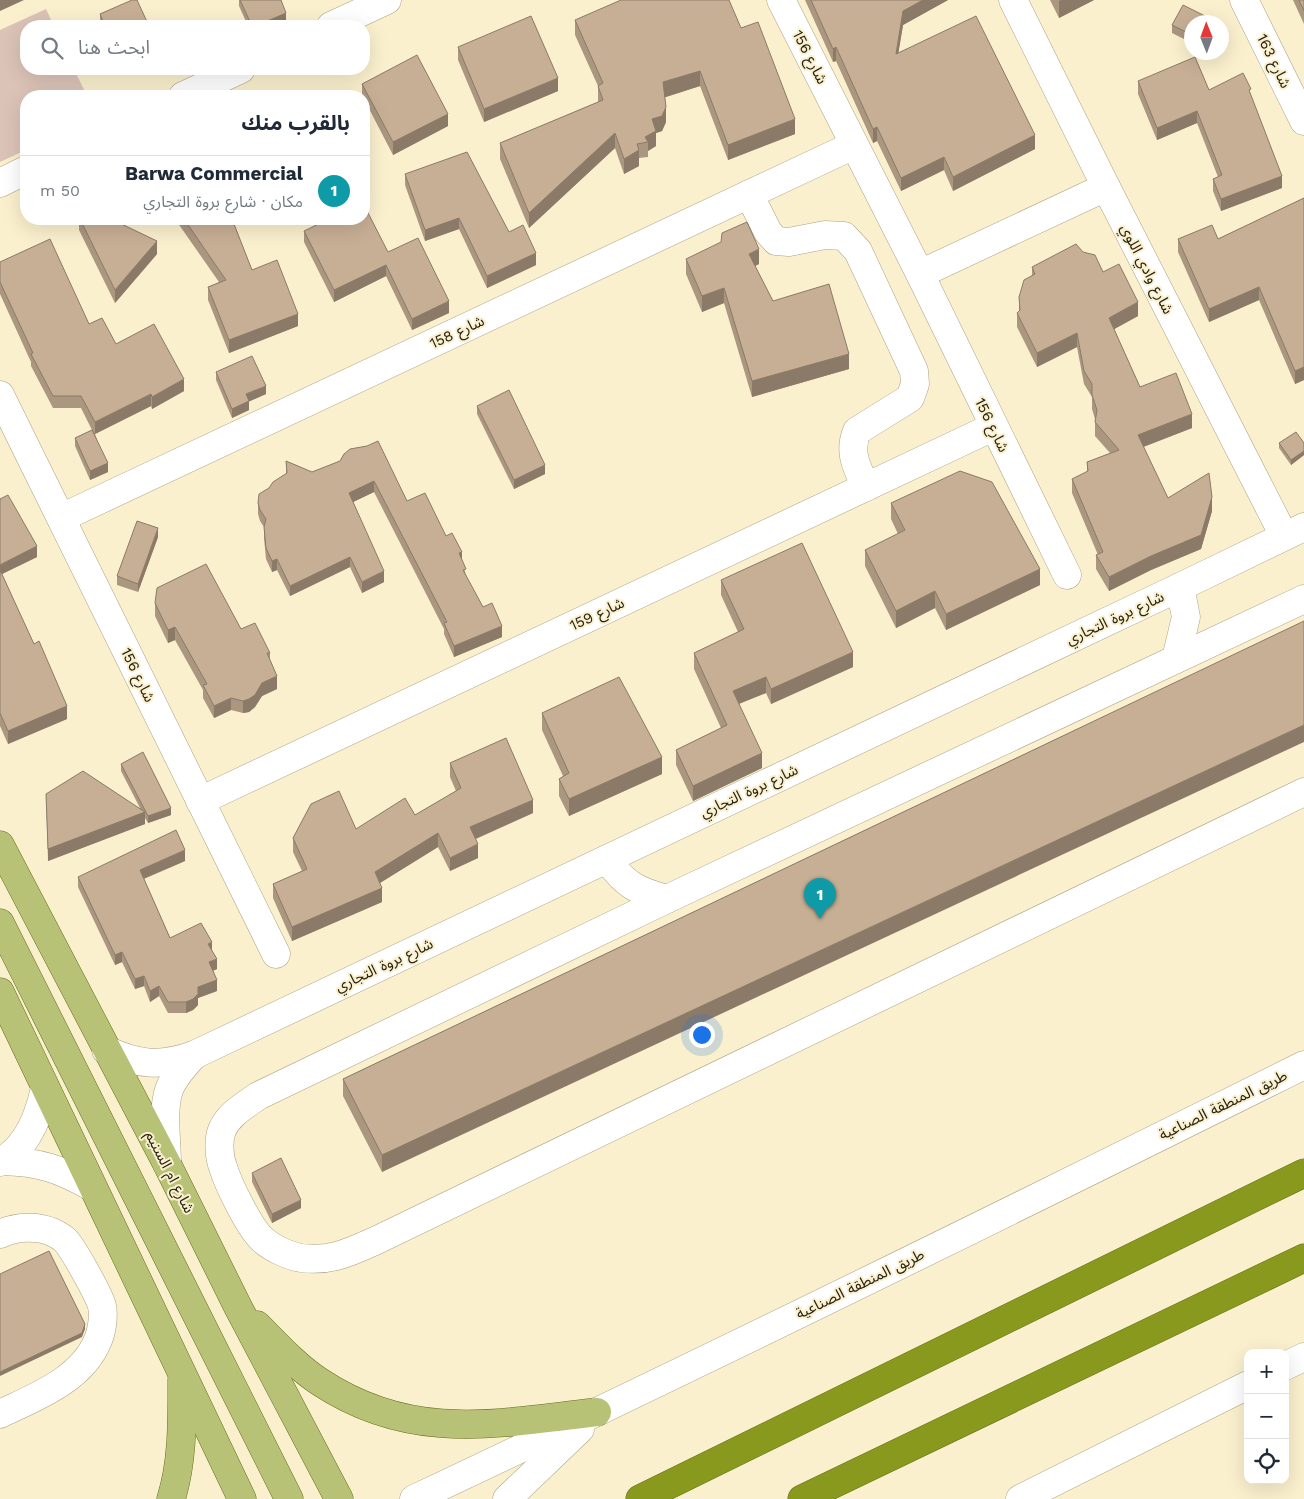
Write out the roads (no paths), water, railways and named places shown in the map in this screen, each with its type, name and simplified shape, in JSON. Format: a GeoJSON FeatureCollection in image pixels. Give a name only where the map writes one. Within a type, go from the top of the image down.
{"type":"FeatureCollection","features":[{"type":"Feature","properties":{"kind":"highway"},"geometry":{"type":"LineString","coordinates":[[640,1499],[1304,1174]]}},
{"type":"Feature","properties":{"kind":"highway"},"geometry":{"type":"LineString","coordinates":[[802,1499],[1304,1258]]}},
{"type":"Feature","properties":{"kind":"main road","name":"شارع ام السنيم"},"geometry":{"type":"LineString","coordinates":[[0,845],[167,1164],[238,1307],[338,1499]]}},
{"type":"Feature","properties":{"kind":"main road"},"geometry":{"type":"LineString","coordinates":[[0,923],[288,1499]]}},
{"type":"Feature","properties":{"kind":"main road"},"geometry":{"type":"LineString","coordinates":[[0,992],[242,1499]]}},
{"type":"Feature","properties":{"kind":"main road"},"geometry":{"type":"LineString","coordinates":[[238,1307],[288,1356],[318,1381],[349,1399],[386,1415],[455,1426],[597,1412]]}},
{"type":"Feature","properties":{"kind":"main road"},"geometry":{"type":"LineString","coordinates":[[172,1499],[179,1464],[182,1424],[182,1372]]}},
{"type":"Feature","properties":{"kind":"street"},"geometry":{"type":"LineString","coordinates":[[344,20],[386,0]]}},
{"type":"Feature","properties":{"kind":"street","name":"شارع 156"},"geometry":{"type":"LineString","coordinates":[[781,0],[920,274],[1066,574]]}},
{"type":"Feature","properties":{"kind":"street","name":"شارع وادي اللوي"},"geometry":{"type":"LineString","coordinates":[[1013,0],[1106,188],[1294,531]]}},
{"type":"Feature","properties":{"kind":"street","name":"شارع 163"},"geometry":{"type":"LineString","coordinates":[[1244,0],[1304,121]]}},
{"type":"Feature","properties":{"kind":"street"},"geometry":{"type":"LineString","coordinates":[[196,90],[228,75]]}},
{"type":"Feature","properties":{"kind":"street","name":"شارع 158"},"geometry":{"type":"LineString","coordinates":[[61,518],[854,145]]}},
{"type":"Feature","properties":{"kind":"street"},"geometry":{"type":"LineString","coordinates":[[0,183],[20,173]]}},
{"type":"Feature","properties":{"kind":"street"},"geometry":{"type":"LineString","coordinates":[[920,274],[1106,188]]}},
{"type":"Feature","properties":{"kind":"street"},"geometry":{"type":"LineString","coordinates":[[749,194],[768,232],[776,241],[789,242],[826,235],[844,236],[854,246],[914,371],[915,384],[910,398],[857,431],[852,441],[853,458],[866,486]]}},
{"type":"Feature","properties":{"kind":"street","name":"شارع 156"},"geometry":{"type":"LineString","coordinates":[[0,395],[276,954]]}},
{"type":"Feature","properties":{"kind":"street","name":"شارع 159"},"geometry":{"type":"LineString","coordinates":[[200,801],[993,427]]}},
{"type":"Feature","properties":{"kind":"street","name":"شارع بروة التجاري"},"geometry":{"type":"LineString","coordinates":[[106,1050],[123,1058],[150,1063],[177,1061],[194,1055],[1180,587],[1294,531]]}},
{"type":"Feature","properties":{"kind":"street"},"geometry":{"type":"LineString","coordinates":[[1176,659],[1186,617],[1180,587]]}},
{"type":"Feature","properties":{"kind":"street"},"geometry":{"type":"LineString","coordinates":[[1304,599],[667,899],[258,1096],[233,1114],[222,1130],[219,1146],[222,1166],[250,1224],[263,1241],[298,1258],[318,1259],[337,1257],[395,1232],[1304,792]]}},
{"type":"Feature","properties":{"kind":"street"},"geometry":{"type":"LineString","coordinates":[[607,859],[619,875],[631,885],[646,893],[667,899]]}},
{"type":"Feature","properties":{"kind":"street","name":"شارع بروة التجاري"},"geometry":{"type":"LineString","coordinates":[[167,1164],[166,1103],[169,1090],[181,1069],[194,1055]]}},
{"type":"Feature","properties":{"kind":"street","name":"طريق المنطقة الصناعية"},"geometry":{"type":"LineString","coordinates":[[414,1499],[1022,1205],[1304,1065]]}},
{"type":"Feature","properties":{"kind":"street"},"geometry":{"type":"LineString","coordinates":[[2,1161],[19,1146],[32,1128],[40,1109],[45,1088]]}},
{"type":"Feature","properties":{"kind":"street"},"geometry":{"type":"LineString","coordinates":[[2,1161],[28,1161],[52,1167],[92,1187]]}},
{"type":"Feature","properties":{"kind":"street"},"geometry":{"type":"LineString","coordinates":[[0,1234],[22,1228],[38,1228],[52,1232],[65,1240],[96,1291],[102,1308],[102,1324],[98,1340],[90,1354],[73,1373],[54,1387],[0,1414]]}},
{"type":"Feature","properties":{"kind":"street"},"geometry":{"type":"LineString","coordinates":[[1289,1364],[1304,1357]]}},
{"type":"Feature","properties":{"kind":"street"},"geometry":{"type":"LineString","coordinates":[[1020,1499],[1244,1387]]}},
{"type":"Feature","properties":{"kind":"street"},"geometry":{"type":"LineString","coordinates":[[507,1499],[597,1412]]}},
{"type":"Feature","properties":{"kind":"place","name":"Barwa Commercial"},"geometry":{"type":"Point","coordinates":[820,919]}}]}
